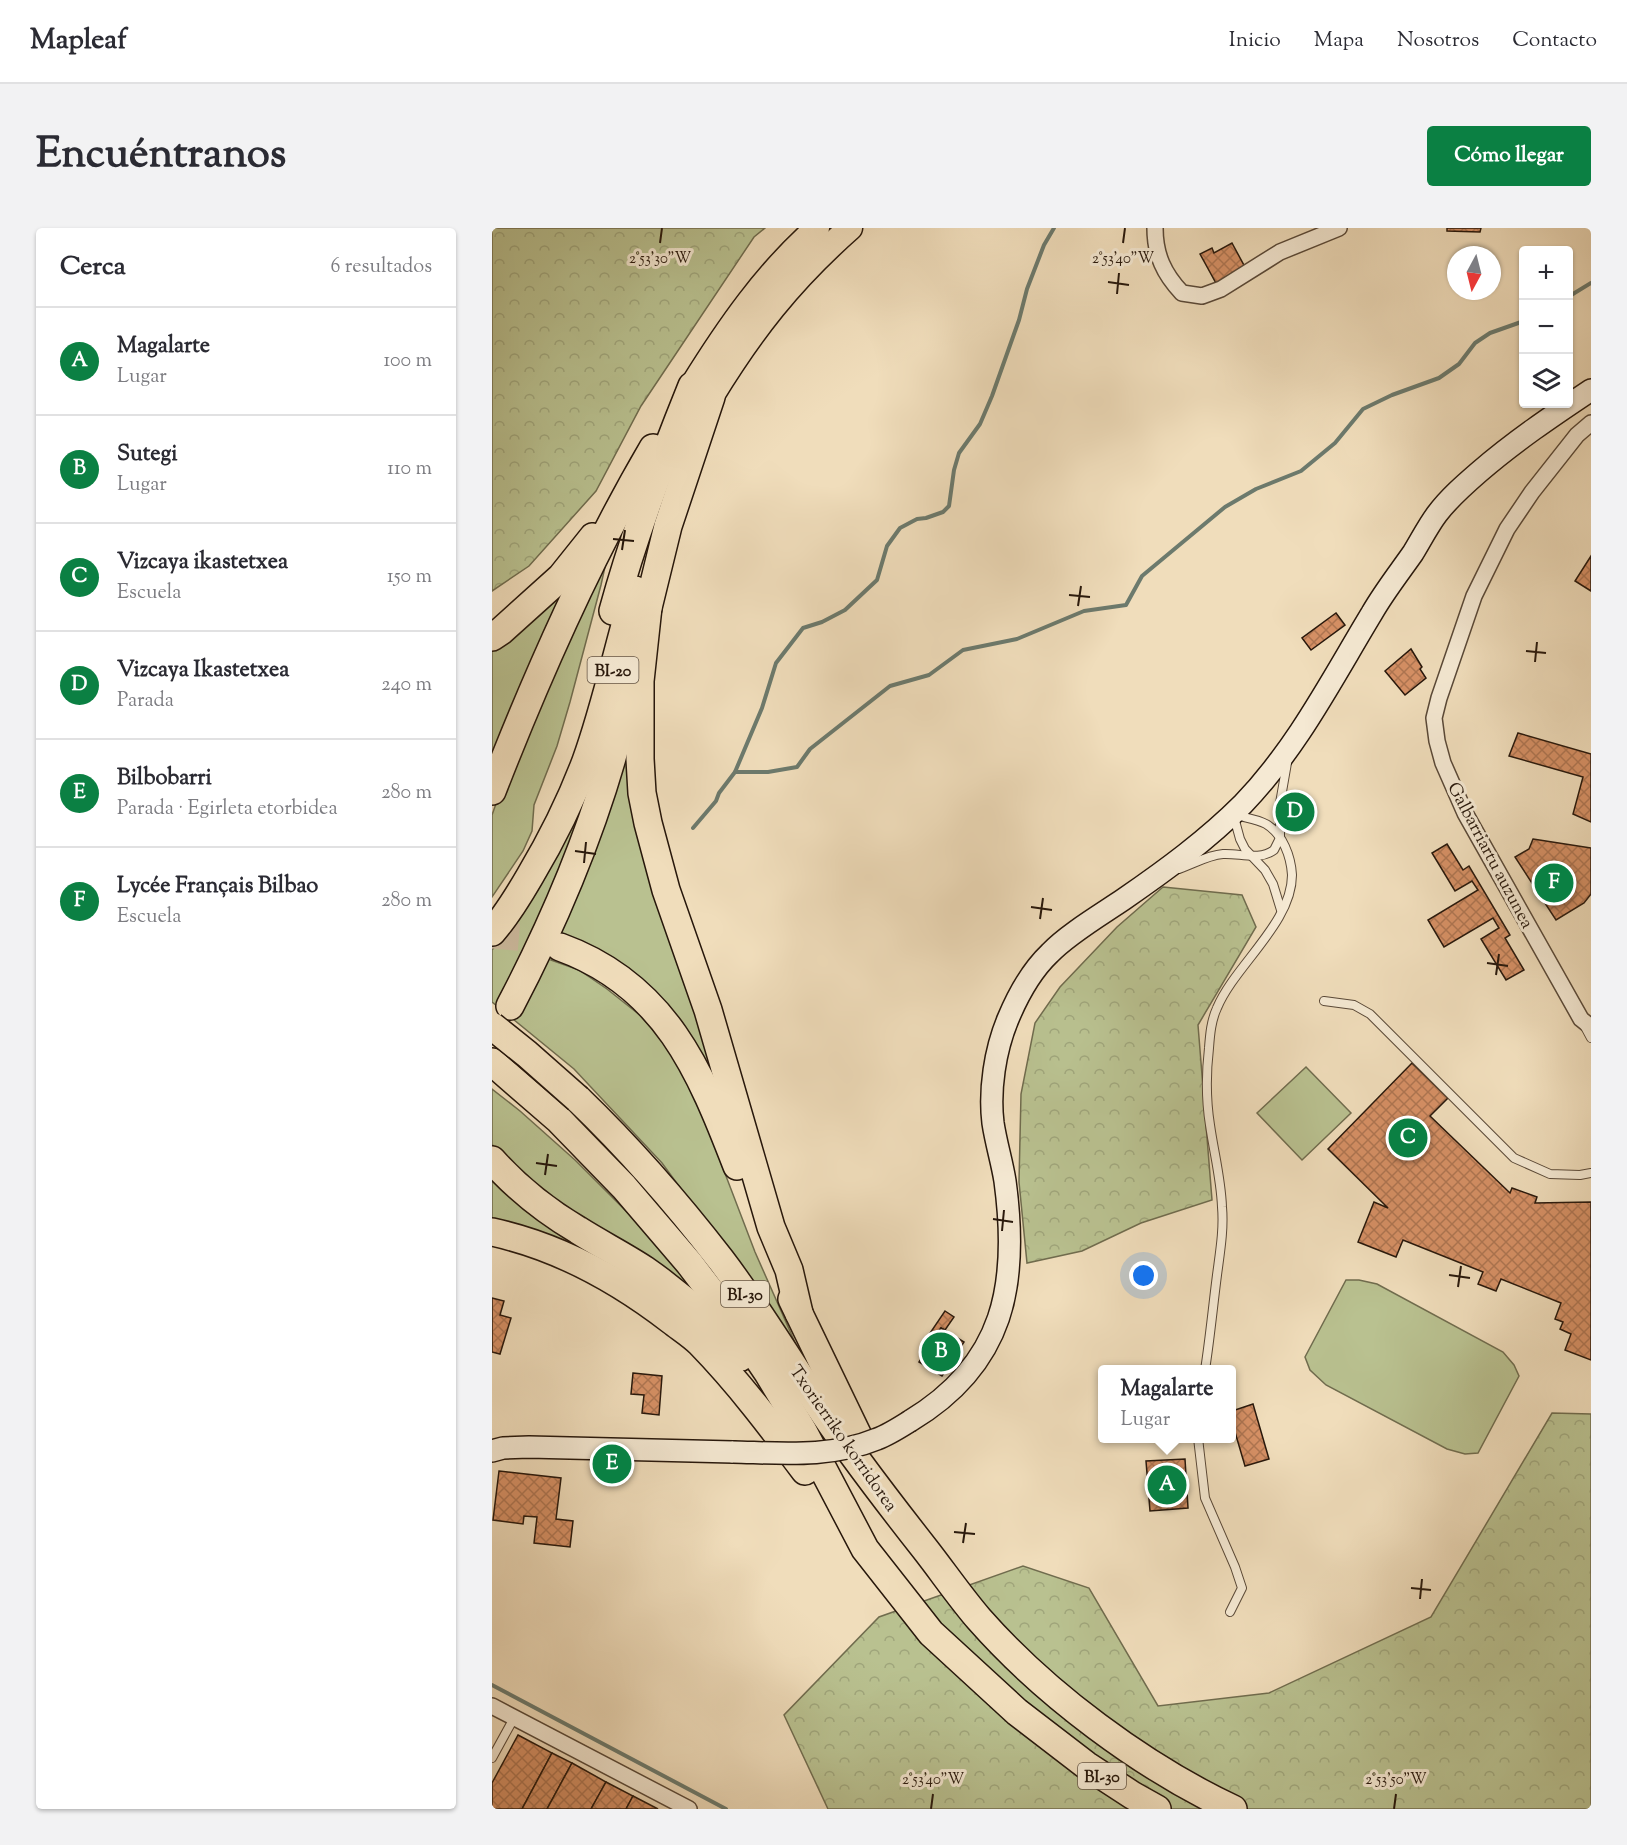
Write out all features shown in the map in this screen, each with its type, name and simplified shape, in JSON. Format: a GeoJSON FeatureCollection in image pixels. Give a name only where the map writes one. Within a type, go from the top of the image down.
{"type":"FeatureCollection","features":[{"type":"Feature","properties":{"kind":"highway"},"geometry":{"type":"LineString","coordinates":[[492,791],[561,626],[621,504],[662,433],[702,391]]}},
{"type":"Feature","properties":{"kind":"highway"},"geometry":{"type":"LineString","coordinates":[[510,1006],[562,899],[608,772],[702,391]]}},
{"type":"Feature","properties":{"kind":"highway","name":"BI-20"},"geometry":{"type":"LineString","coordinates":[[492,908],[523,862],[562,778],[582,722],[628,557],[655,478],[702,391]]}},
{"type":"Feature","properties":{"kind":"highway","name":"BI-20"},"geometry":{"type":"LineString","coordinates":[[492,932],[544,853],[582,771],[610,682],[653,527],[702,391]]}},
{"type":"Feature","properties":{"kind":"highway"},"geometry":{"type":"LineString","coordinates":[[492,637],[561,577],[621,504]]}},
{"type":"Feature","properties":{"kind":"highway"},"geometry":{"type":"LineString","coordinates":[[648,607],[640,681],[640,759],[642,793],[648,823],[666,890],[708,1010],[771,1227],[789,1270],[799,1313]]}},
{"type":"Feature","properties":{"kind":"highway"},"geometry":{"type":"LineString","coordinates":[[560,947],[581,955],[618,977],[646,1001],[679,1041],[710,1097],[775,1263],[891,1506]]}},
{"type":"Feature","properties":{"kind":"highway","name":"Txorierriko korridorea"},"geometry":{"type":"LineString","coordinates":[[492,1026],[578,1099],[647,1170],[684,1213],[722,1262],[891,1506],[978,1618],[1011,1653],[1060,1696],[1156,1767],[1233,1809]]}},
{"type":"Feature","properties":{"kind":"highway","name":"Txorierriko korridorea"},"geometry":{"type":"LineString","coordinates":[[492,1062],[559,1120],[643,1208],[689,1263],[728,1314],[768,1373],[803,1431],[865,1550],[931,1633],[1017,1712],[1086,1765],[1157,1809]]}},
{"type":"Feature","properties":{"kind":"highway"},"geometry":{"type":"LineString","coordinates":[[492,1160],[511,1181],[548,1211],[644,1269],[681,1296],[706,1320],[740,1355],[834,1491]]}},
{"type":"Feature","properties":{"kind":"highway"},"geometry":{"type":"LineString","coordinates":[[492,1232],[545,1248],[607,1277],[650,1304],[699,1341],[748,1397],[865,1550]]}},
{"type":"Feature","properties":{"kind":"main road","name":"BI-20"},"geometry":{"type":"LineString","coordinates":[[702,391],[718,345],[746,304],[793,250],[817,228]]}},
{"type":"Feature","properties":{"kind":"main road","name":"BI-20"},"geometry":{"type":"LineString","coordinates":[[702,391],[748,339],[776,302],[809,266],[850,228]]}},
{"type":"Feature","properties":{"kind":"street"},"geometry":{"type":"LineString","coordinates":[[1155,228],[1155,243],[1167,277],[1182,293],[1202,296],[1221,289],[1280,252],[1340,228]]}},
{"type":"Feature","properties":{"kind":"street"},"geometry":{"type":"LineString","coordinates":[[492,1451],[503,1448],[529,1447],[824,1453],[880,1438],[938,1402],[966,1376],[989,1340],[1007,1289],[1011,1252],[1004,1176],[1006,1077],[1025,1014],[1042,984],[1061,960],[1119,902],[1193,849],[1233,814],[1276,766],[1293,743],[1374,610],[1413,553],[1514,453],[1591,391]]}},
{"type":"Feature","properties":{"kind":"street","name":"Galbarriartu auzunea"},"geometry":{"type":"LineString","coordinates":[[1586,1023],[1465,813],[1443,763],[1434,718],[1474,596],[1507,529],[1532,492],[1577,435],[1591,423]]}},
{"type":"Feature","properties":{"kind":"street"},"geometry":{"type":"LineString","coordinates":[[492,1706],[689,1809]]}},
{"type":"Feature","properties":{"kind":"lane"},"geometry":{"type":"LineString","coordinates":[[1150,881],[1213,856],[1268,854],[1278,845],[1282,783],[1293,743]]}},
{"type":"Feature","properties":{"kind":"lane"},"geometry":{"type":"LineString","coordinates":[[1206,1365],[1220,1251],[1222,1209],[1220,1180],[1210,1124],[1206,1070],[1210,1031],[1216,1008],[1242,967],[1273,927],[1289,894],[1292,872],[1286,848],[1275,831],[1264,823],[1233,814]]}},
{"type":"Feature","properties":{"kind":"lane"},"geometry":{"type":"LineString","coordinates":[[1233,814],[1240,839],[1274,884],[1281,910]]}},
{"type":"Feature","properties":{"kind":"lane"},"geometry":{"type":"LineString","coordinates":[[1324,1001],[1354,1005],[1370,1014],[1514,1158],[1550,1174],[1591,1173]]}},
{"type":"Feature","properties":{"kind":"lane"},"geometry":{"type":"LineString","coordinates":[[1586,1023],[1591,1038]]}},
{"type":"Feature","properties":{"kind":"lane"},"geometry":{"type":"LineString","coordinates":[[1199,1443],[1205,1498],[1242,1588],[1230,1612]]}},
{"type":"Feature","properties":{"kind":"lane"},"geometry":{"type":"LineString","coordinates":[[492,1758],[514,1718]]}},
{"type":"Feature","properties":{"kind":"green space"},"geometry":{"type":"Polygon","coordinates":[[[492,228],[765,228],[754,237],[641,406],[596,491],[529,566],[492,591],[492,228]]]}},
{"type":"Feature","properties":{"kind":"green space"},"geometry":{"type":"Polygon","coordinates":[[[610,544],[570,702],[557,746],[534,805],[532,831],[523,851],[492,897],[492,815],[508,770],[610,544]]]}},
{"type":"Feature","properties":{"kind":"green space"},"geometry":{"type":"Polygon","coordinates":[[[572,581],[492,761],[492,645],[572,581]]]}},
{"type":"Feature","properties":{"kind":"green space"},"geometry":{"type":"Polygon","coordinates":[[[629,733],[730,1125],[592,950],[561,934],[551,960],[579,970],[607,989],[641,1016],[666,1045],[692,1087],[755,1252],[797,1347],[662,1163],[574,1069],[513,1019],[629,733]]]}},
{"type":"Feature","properties":{"kind":"green space"},"geometry":{"type":"Polygon","coordinates":[[[596,781],[501,1009],[492,1002],[492,950],[506,932],[577,808],[596,781]]]}},
{"type":"Feature","properties":{"kind":"green space"},"geometry":{"type":"Polygon","coordinates":[[[1163,887],[1242,895],[1256,927],[1198,1025],[1212,1200],[1141,1223],[1082,1251],[1027,1263],[1019,1182],[1021,1094],[1035,1023],[1060,987],[1117,927],[1163,887]]]}},
{"type":"Feature","properties":{"kind":"green space"},"geometry":{"type":"Polygon","coordinates":[[[1306,1067],[1351,1113],[1302,1160],[1257,1113],[1306,1067]]]}},
{"type":"Feature","properties":{"kind":"green space"},"geometry":{"type":"Polygon","coordinates":[[[492,1089],[575,1160],[653,1238],[705,1304],[557,1210],[502,1161],[492,1144],[492,1089]]]}},
{"type":"Feature","properties":{"kind":"green space"},"geometry":{"type":"Polygon","coordinates":[[[492,1177],[635,1277],[492,1222],[492,1177]]]}},
{"type":"Feature","properties":{"kind":"green space"},"geometry":{"type":"Polygon","coordinates":[[[1346,1280],[1377,1284],[1503,1352],[1514,1365],[1519,1376],[1478,1453],[1465,1454],[1447,1449],[1326,1385],[1310,1370],[1305,1357],[1346,1280]]]}},
{"type":"Feature","properties":{"kind":"green space"},"geometry":{"type":"Polygon","coordinates":[[[1552,1413],[1591,1414],[1591,1809],[828,1809],[784,1715],[879,1617],[1023,1566],[1089,1588],[1158,1706],[1269,1693],[1431,1617],[1552,1413]]]}},
{"type":"Feature","properties":{"kind":"building"},"geometry":{"type":"Polygon","coordinates":[[[1447,228],[1481,228],[1480,232],[1447,231],[1447,228]]]}},
{"type":"Feature","properties":{"kind":"building"},"geometry":{"type":"Polygon","coordinates":[[[1232,243],[1246,269],[1217,285],[1200,254],[1212,248],[1214,253],[1232,243]]]}},
{"type":"Feature","properties":{"kind":"building"},"geometry":{"type":"Polygon","coordinates":[[[1591,556],[1591,591],[1575,581],[1591,556]]]}},
{"type":"Feature","properties":{"kind":"building"},"geometry":{"type":"Polygon","coordinates":[[[1336,613],[1345,625],[1311,650],[1302,638],[1336,613]]]}},
{"type":"Feature","properties":{"kind":"building"},"geometry":{"type":"Polygon","coordinates":[[[1411,649],[1426,678],[1405,695],[1385,671],[1411,649]]]}},
{"type":"Feature","properties":{"kind":"building"},"geometry":{"type":"Polygon","coordinates":[[[1518,733],[1591,754],[1591,822],[1573,814],[1583,777],[1509,756],[1518,733]]]}},
{"type":"Feature","properties":{"kind":"building"},"geometry":{"type":"Polygon","coordinates":[[[1533,839],[1591,848],[1591,894],[1584,903],[1556,920],[1515,857],[1529,849],[1533,839]]]}},
{"type":"Feature","properties":{"kind":"building"},"geometry":{"type":"Polygon","coordinates":[[[1447,844],[1463,870],[1469,866],[1510,935],[1505,938],[1524,970],[1506,980],[1481,939],[1499,928],[1493,918],[1444,947],[1428,920],[1478,890],[1472,881],[1455,891],[1432,853],[1447,844]]]}},
{"type":"Feature","properties":{"kind":"building"},"geometry":{"type":"Polygon","coordinates":[[[1412,1063],[1448,1098],[1430,1116],[1510,1193],[1512,1188],[1537,1197],[1535,1203],[1591,1202],[1591,1360],[1565,1350],[1571,1334],[1560,1329],[1563,1322],[1555,1319],[1561,1303],[1501,1279],[1496,1291],[1478,1284],[1483,1272],[1403,1240],[1396,1257],[1358,1242],[1374,1202],[1388,1208],[1328,1149],[1412,1063]]]}},
{"type":"Feature","properties":{"kind":"building"},"geometry":{"type":"Polygon","coordinates":[[[492,1298],[504,1301],[500,1315],[511,1318],[500,1354],[492,1352],[492,1298]]]}},
{"type":"Feature","properties":{"kind":"building"},"geometry":{"type":"Polygon","coordinates":[[[945,1311],[954,1317],[945,1330],[941,1328],[931,1343],[926,1339],[945,1311]]]}},
{"type":"Feature","properties":{"kind":"building"},"geometry":{"type":"Polygon","coordinates":[[[941,1328],[964,1342],[942,1376],[919,1362],[941,1328]]]}},
{"type":"Feature","properties":{"kind":"building"},"geometry":{"type":"Polygon","coordinates":[[[633,1373],[662,1376],[659,1415],[642,1413],[644,1395],[631,1394],[633,1373]]]}},
{"type":"Feature","properties":{"kind":"building"},"geometry":{"type":"Polygon","coordinates":[[[1253,1404],[1269,1459],[1245,1466],[1236,1436],[1236,1410],[1253,1404]]]}},
{"type":"Feature","properties":{"kind":"building"},"geometry":{"type":"Polygon","coordinates":[[[1185,1459],[1188,1508],[1150,1511],[1146,1461],[1185,1459]]]}},
{"type":"Feature","properties":{"kind":"building"},"geometry":{"type":"Polygon","coordinates":[[[499,1471],[561,1478],[556,1519],[573,1521],[570,1547],[534,1543],[537,1517],[524,1516],[523,1524],[493,1520],[499,1471]]]}},
{"type":"Feature","properties":{"kind":"building"},"geometry":{"type":"Polygon","coordinates":[[[518,1735],[552,1753],[522,1809],[492,1809],[492,1783],[518,1735]]]}},
{"type":"Feature","properties":{"kind":"building"},"geometry":{"type":"Polygon","coordinates":[[[552,1753],[572,1763],[547,1809],[522,1809],[552,1753]]]}},
{"type":"Feature","properties":{"kind":"building"},"geometry":{"type":"Polygon","coordinates":[[[572,1763],[606,1782],[591,1809],[547,1809],[572,1763]]]}},
{"type":"Feature","properties":{"kind":"building"},"geometry":{"type":"Polygon","coordinates":[[[606,1782],[633,1796],[626,1809],[591,1809],[606,1782]]]}},
{"type":"Feature","properties":{"kind":"building"},"geometry":{"type":"Polygon","coordinates":[[[633,1796],[658,1809],[626,1809],[633,1796]]]}},
{"type":"Feature","properties":{"kind":"waterway"},"geometry":{"type":"LineString","coordinates":[[693,828],[716,801],[719,793],[735,772],[762,708],[776,663],[803,628],[822,622],[845,610],[877,580],[887,546],[900,528],[917,519],[943,512],[949,506],[959,453],[980,424],[992,396],[1019,320],[1027,289],[1044,245],[1054,228]]}},
{"type":"Feature","properties":{"kind":"waterway"},"geometry":{"type":"LineString","coordinates":[[1573,294],[1591,283]]}},
{"type":"Feature","properties":{"kind":"waterway"},"geometry":{"type":"LineString","coordinates":[[735,772],[768,772],[797,767],[810,749],[890,686],[929,675],[963,650],[1017,639],[1084,611],[1126,605],[1142,576],[1225,507],[1256,489],[1301,471],[1335,443],[1363,409],[1392,395],[1439,378],[1459,364],[1475,343],[1490,333],[1519,323]]}},
{"type":"Feature","properties":{"kind":"waterway"},"geometry":{"type":"LineString","coordinates":[[492,1685],[726,1809]]}},
{"type":"Feature","properties":{"kind":"tunnel"},"geometry":{"type":"LineString","coordinates":[[492,935],[528,938],[560,947]]}},
{"type":"Feature","properties":{"kind":"place","name":"Vizcaya Ikastetxea"},"geometry":{"type":"Point","coordinates":[1295,812]}},
{"type":"Feature","properties":{"kind":"place","name":"Lycée Français Bilbao"},"geometry":{"type":"Point","coordinates":[1554,883]}},
{"type":"Feature","properties":{"kind":"place","name":"Vizcaya ikastetxea"},"geometry":{"type":"Point","coordinates":[1408,1138]}},
{"type":"Feature","properties":{"kind":"place","name":"Sutegi"},"geometry":{"type":"Point","coordinates":[941,1352]}},
{"type":"Feature","properties":{"kind":"place","name":"Bilbobarri"},"geometry":{"type":"Point","coordinates":[612,1464]}},
{"type":"Feature","properties":{"kind":"place","name":"Magalarte"},"geometry":{"type":"Point","coordinates":[1167,1485]}}]}
